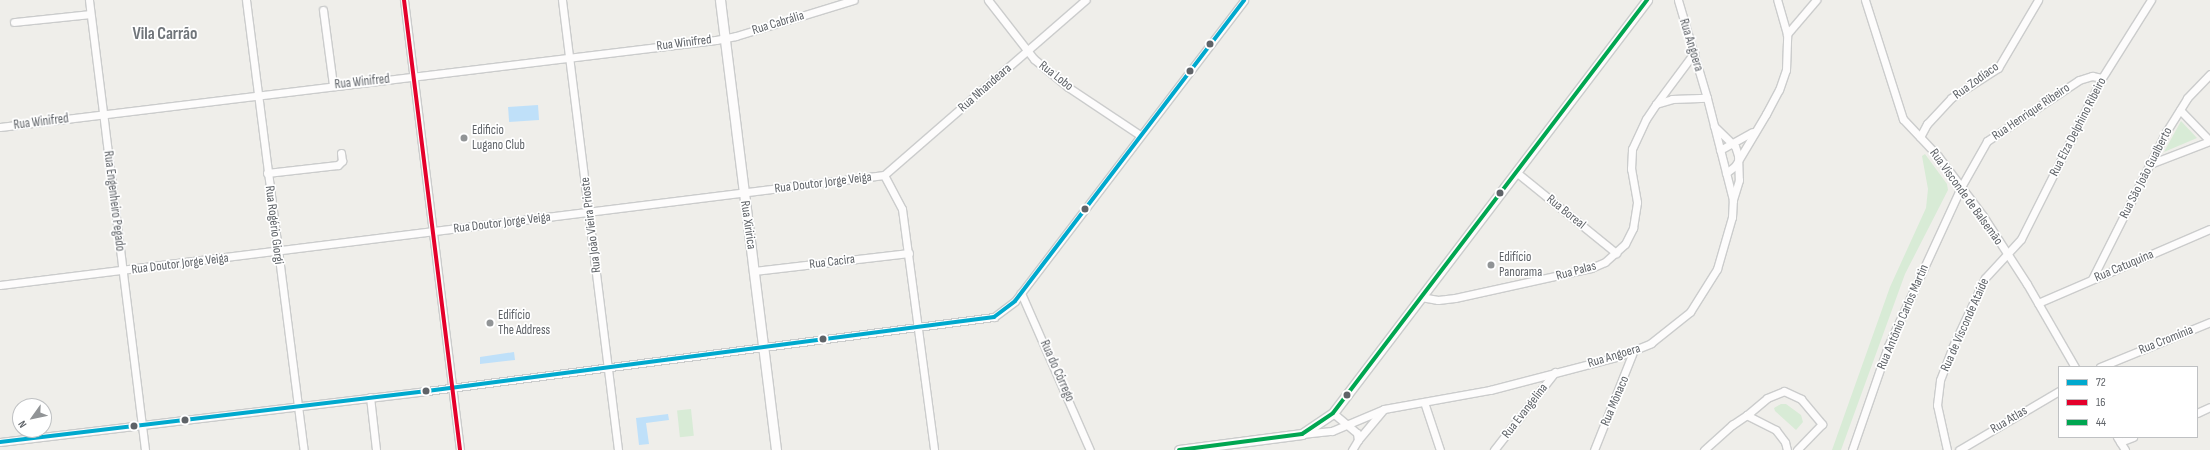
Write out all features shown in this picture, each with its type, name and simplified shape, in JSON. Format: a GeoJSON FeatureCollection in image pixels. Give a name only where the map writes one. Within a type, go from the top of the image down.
{"type":"FeatureCollection","features":[{"type":"Feature","properties":{"kind":"street","name":"Rua Engenheiro Pegado"},"geometry":{"type":"LineString","coordinates":[[89,0],[145,450]]}},
{"type":"Feature","properties":{"kind":"street","name":"Rua Rogério Giorgi"},"geometry":{"type":"LineString","coordinates":[[246,0],[267,173],[304,450]]}},
{"type":"Feature","properties":{"kind":"street"},"geometry":{"type":"LineString","coordinates":[[404,0],[460,450]]}},
{"type":"Feature","properties":{"kind":"street","name":"Rua João Vieira Prioste"},"geometry":{"type":"LineString","coordinates":[[562,0],[590,212],[618,450]]}},
{"type":"Feature","properties":{"kind":"street","name":"Rua Xiririca"},"geometry":{"type":"LineString","coordinates":[[720,0],[776,450]]}},
{"type":"Feature","properties":{"kind":"street","name":"Rua Cabrália"},"geometry":{"type":"LineString","coordinates":[[725,38],[854,0]]}},
{"type":"Feature","properties":{"kind":"street","name":"Rua Lobo"},"geometry":{"type":"LineString","coordinates":[[988,0],[1027,51],[1068,87],[1140,135]]}},
{"type":"Feature","properties":{"kind":"street","name":"Rua Nhandeara"},"geometry":{"type":"LineString","coordinates":[[884,175],[1085,0]]}},
{"type":"Feature","properties":{"kind":"street"},"geometry":{"type":"LineString","coordinates":[[0,442],[453,387],[994,317],[1009,307],[1244,0]]}},
{"type":"Feature","properties":{"kind":"street"},"geometry":{"type":"LineString","coordinates":[[1179,450],[1302,434],[1333,413],[1647,0]]}},
{"type":"Feature","properties":{"kind":"street","name":"Rua Angoera"},"geometry":{"type":"LineString","coordinates":[[1302,434],[1326,432],[1384,409],[1490,390],[1633,352],[1678,324],[1701,297],[1721,256],[1732,217],[1733,200],[1707,98],[1678,0]]}},
{"type":"Feature","properties":{"kind":"street"},"geometry":{"type":"LineString","coordinates":[[1726,173],[1739,159],[1754,131],[1780,90],[1786,70],[1787,34],[1777,0]]}},
{"type":"Feature","properties":{"kind":"street"},"geometry":{"type":"LineString","coordinates":[[1787,34],[1816,0]]}},
{"type":"Feature","properties":{"kind":"street","name":"Rua Visconde de Balsemão"},"geometry":{"type":"LineString","coordinates":[[1865,0],[1900,113],[1961,187],[2007,254],[2038,303],[2074,366]]}},
{"type":"Feature","properties":{"kind":"street","name":"Rua Zodíaco"},"geometry":{"type":"LineString","coordinates":[[1920,137],[1927,124],[1952,98],[1998,68],[2038,0]]}},
{"type":"Feature","properties":{"kind":"street","name":"Rua Elza Delphino Ribeiro"},"geometry":{"type":"LineString","coordinates":[[2007,254],[2021,238],[2102,78],[2151,0]]}},
{"type":"Feature","properties":{"kind":"street"},"geometry":{"type":"LineString","coordinates":[[323,10],[333,86]]}},
{"type":"Feature","properties":{"kind":"street"},"geometry":{"type":"LineString","coordinates":[[14,22],[90,14]]}},
{"type":"Feature","properties":{"kind":"street","name":"Rua Winifred"},"geometry":{"type":"LineString","coordinates":[[0,127],[258,94],[725,38]]}},
{"type":"Feature","properties":{"kind":"street","name":"Rua Palas"},"geometry":{"type":"LineString","coordinates":[[1421,297],[1438,300],[1455,298],[1591,268],[1616,253],[1629,237],[1635,222],[1637,202],[1631,169],[1634,142],[1656,104],[1694,53]]}},
{"type":"Feature","properties":{"kind":"street","name":"Rua São João Gualberto"},"geometry":{"type":"LineString","coordinates":[[2092,279],[2150,164],[2180,110],[2196,86],[2210,74]]}},
{"type":"Feature","properties":{"kind":"street","name":"Rua Henrique Ribeiro"},"geometry":{"type":"LineString","coordinates":[[1961,187],[1990,137],[2079,80],[2092,76],[2102,78]]}},
{"type":"Feature","properties":{"kind":"street"},"geometry":{"type":"LineString","coordinates":[[1656,104],[1672,98],[1707,98]]}},
{"type":"Feature","properties":{"kind":"street"},"geometry":{"type":"LineString","coordinates":[[2150,164],[2210,141],[2180,110]]}},
{"type":"Feature","properties":{"kind":"street"},"geometry":{"type":"LineString","coordinates":[[1714,126],[1733,144],[1739,159],[1739,180],[1733,200]]}},
{"type":"Feature","properties":{"kind":"street"},"geometry":{"type":"LineString","coordinates":[[1720,150],[1754,131]]}},
{"type":"Feature","properties":{"kind":"street"},"geometry":{"type":"LineString","coordinates":[[267,173],[338,165],[342,161],[341,153]]}},
{"type":"Feature","properties":{"kind":"street","name":"Rua Boreal"},"geometry":{"type":"LineString","coordinates":[[1516,172],[1616,253]]}},
{"type":"Feature","properties":{"kind":"street"},"geometry":{"type":"LineString","coordinates":[[884,175],[902,209],[919,327],[934,450]]}},
{"type":"Feature","properties":{"kind":"street","name":"Rua Doutor Jorge Veiga"},"geometry":{"type":"LineString","coordinates":[[0,285],[884,175]]}},
{"type":"Feature","properties":{"kind":"street","name":"Rua Antônio Carlos Martin"},"geometry":{"type":"LineString","coordinates":[[1852,450],[1888,346],[1961,187]]}},
{"type":"Feature","properties":{"kind":"street","name":"Rua Catuquina"},"geometry":{"type":"LineString","coordinates":[[2038,303],[2210,230]]}},
{"type":"Feature","properties":{"kind":"street","name":"Rua Cacira"},"geometry":{"type":"LineString","coordinates":[[754,272],[909,253]]}},
{"type":"Feature","properties":{"kind":"street","name":"Rua de Visconde Ataíde"},"geometry":{"type":"LineString","coordinates":[[1947,450],[1937,405],[1941,376],[1985,278],[2007,254]]}},
{"type":"Feature","properties":{"kind":"street","name":"Rua do Córrego"},"geometry":{"type":"LineString","coordinates":[[1020,293],[1090,450]]}},
{"type":"Feature","properties":{"kind":"street","name":"Rua Cromínia"},"geometry":{"type":"LineString","coordinates":[[2102,366],[2210,322]]}},
{"type":"Feature","properties":{"kind":"street","name":"Rua Mônaco"},"geometry":{"type":"LineString","coordinates":[[1594,450],[1633,352]]}},
{"type":"Feature","properties":{"kind":"street","name":"Rua Evangelina"},"geometry":{"type":"LineString","coordinates":[[1494,450],[1555,372]]}},
{"type":"Feature","properties":{"kind":"street"},"geometry":{"type":"LineString","coordinates":[[1704,450],[1732,425],[1747,415],[1767,398],[1784,391],[1801,399],[1822,424],[1797,450]]}},
{"type":"Feature","properties":{"kind":"street","name":"Rua Atlas"},"geometry":{"type":"LineString","coordinates":[[1959,450],[2058,392]]}},
{"type":"Feature","properties":{"kind":"street"},"geometry":{"type":"LineString","coordinates":[[370,397],[376,450]]}},
{"type":"Feature","properties":{"kind":"street"},"geometry":{"type":"LineString","coordinates":[[1424,402],[1440,450]]}},
{"type":"Feature","properties":{"kind":"street"},"geometry":{"type":"LineString","coordinates":[[2198,413],[2210,408]]}},
{"type":"Feature","properties":{"kind":"street"},"geometry":{"type":"LineString","coordinates":[[1352,450],[1358,440],[1384,409]]}},
{"type":"Feature","properties":{"kind":"street"},"geometry":{"type":"LineString","coordinates":[[1333,413],[1341,422],[1348,424],[1356,431],[1358,440]]}},
{"type":"Feature","properties":{"kind":"street"},"geometry":{"type":"LineString","coordinates":[[1747,415],[1776,430],[1785,442],[1787,450]]}},
{"type":"Feature","properties":{"kind":"street"},"geometry":{"type":"LineString","coordinates":[[1320,422],[1326,432]]}},
{"type":"Feature","properties":{"kind":"street"},"geometry":{"type":"LineString","coordinates":[[2118,439],[2125,450]]}},
{"type":"Feature","properties":{"kind":"green space"},"geometry":{"type":"Polygon","coordinates":[[[2181,121],[2197,138],[2164,152],[2181,121]]]}},
{"type":"Feature","properties":{"kind":"green space"},"geometry":{"type":"Polygon","coordinates":[[[1925,154],[1947,184],[1948,190],[1905,274],[1841,450],[1832,450],[1890,287],[1926,208],[1928,189],[1922,156],[1925,154]]]}},
{"type":"Feature","properties":{"kind":"green space"},"geometry":{"type":"Polygon","coordinates":[[[1781,404],[1786,404],[1801,415],[1803,422],[1796,430],[1775,411],[1774,408],[1781,404]]]}},
{"type":"Feature","properties":{"kind":"green space"},"geometry":{"type":"Polygon","coordinates":[[[691,409],[694,436],[680,437],[677,410],[691,409]]]}},
{"type":"Feature","properties":{"kind":"water"},"geometry":{"type":"Polygon","coordinates":[[[538,105],[539,120],[509,122],[508,107],[538,105]]]}},
{"type":"Feature","properties":{"kind":"water"},"geometry":{"type":"Polygon","coordinates":[[[514,352],[515,360],[480,364],[480,357],[514,352]]]}},
{"type":"Feature","properties":{"kind":"water"},"geometry":{"type":"Polygon","coordinates":[[[668,414],[669,420],[646,423],[649,444],[639,445],[636,418],[668,414]]]}},
{"type":"Feature","properties":{"kind":"transit line","name":"16"},"geometry":{"type":"LineString","coordinates":[[404,0],[460,450]]}},
{"type":"Feature","properties":{"kind":"transit line","name":"72"},"geometry":{"type":"LineString","coordinates":[[0,442],[427,391],[994,317],[1015,301],[1244,0]]}},
{"type":"Feature","properties":{"kind":"transit line","name":"44"},"geometry":{"type":"LineString","coordinates":[[1179,450],[1302,434],[1333,413],[1647,0]]}},
{"type":"Feature","properties":{"kind":"place","name":"Edificio Lugano Club"},"geometry":{"type":"Point","coordinates":[464,138]}},
{"type":"Feature","properties":{"kind":"place","name":"Edifício Panorama"},"geometry":{"type":"Point","coordinates":[1491,265]}},
{"type":"Feature","properties":{"kind":"place","name":"Edifício The Address"},"geometry":{"type":"Point","coordinates":[490,323]}},
{"type":"Feature","properties":{"kind":"district","name":"Vila Carrão"},"geometry":{"type":"Point","coordinates":[165,35]}}]}
